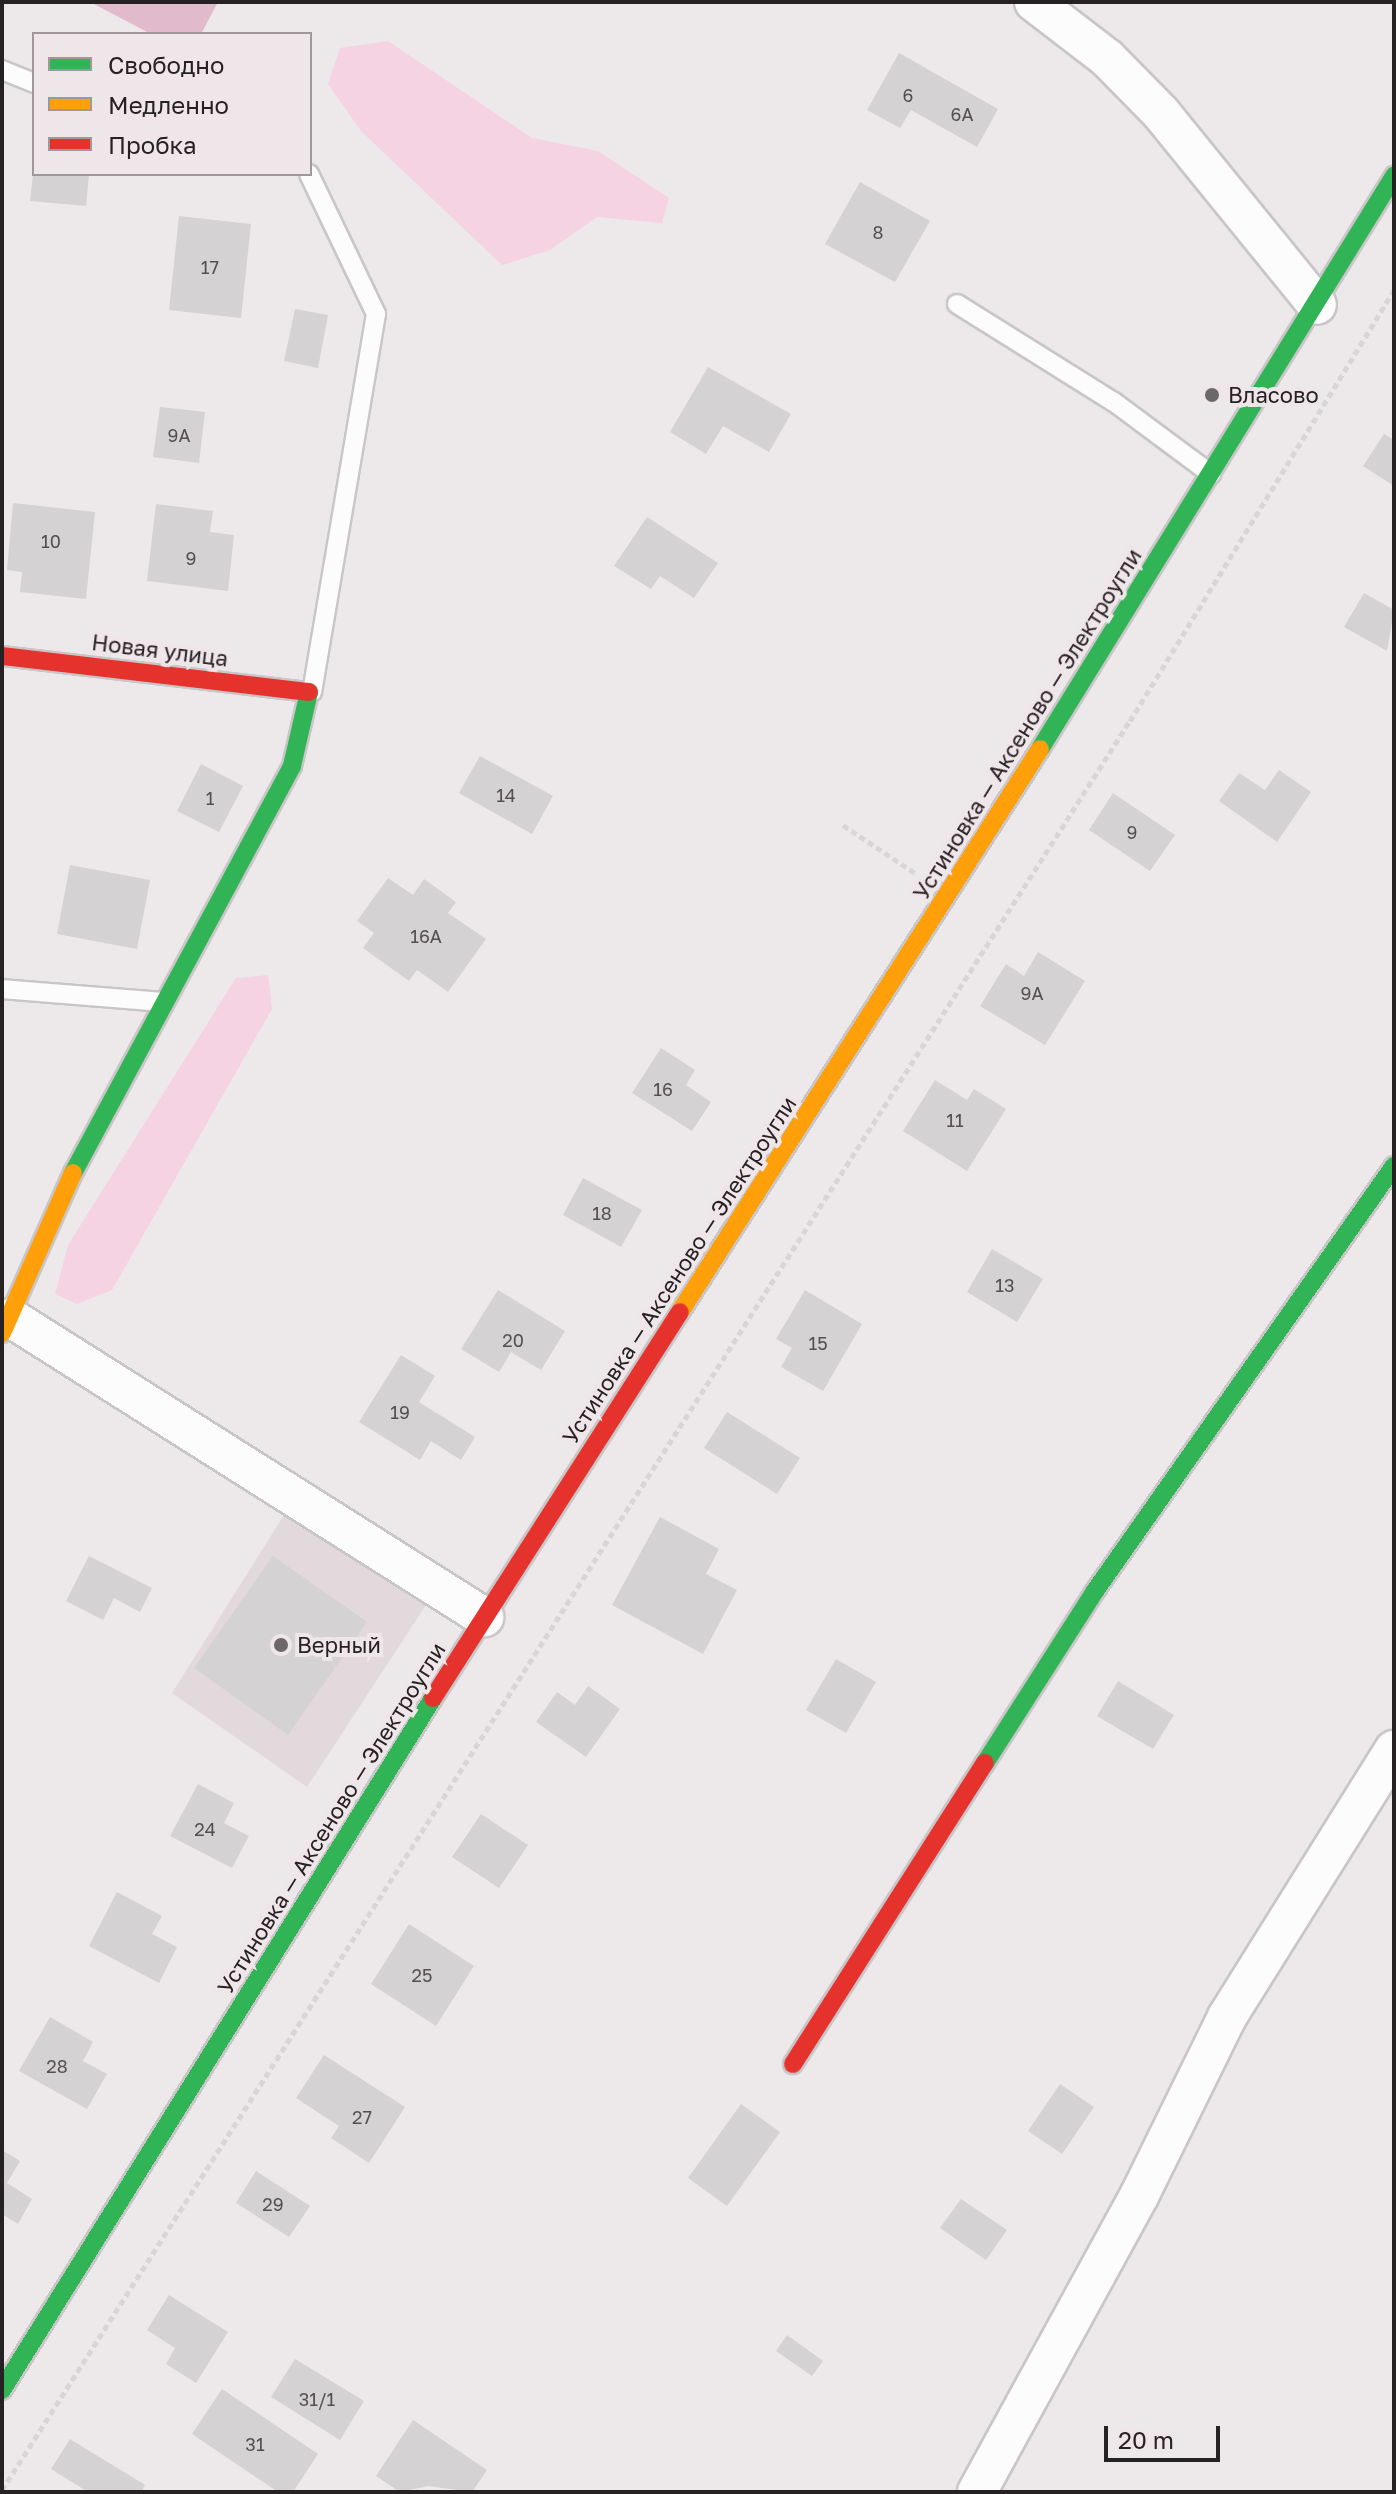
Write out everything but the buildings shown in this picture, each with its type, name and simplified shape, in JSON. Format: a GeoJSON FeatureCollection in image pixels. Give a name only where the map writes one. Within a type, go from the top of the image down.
{"type":"FeatureCollection","features":[{"type":"Feature","properties":{"kind":"main road","name":"Устиновка — Аксеново — Электроугли"},"geometry":{"type":"LineString","coordinates":[[2,2390],[484,1617],[949,896],[1394,176]]}},
{"type":"Feature","properties":{"kind":"main road","name":"Новая улица"},"geometry":{"type":"LineString","coordinates":[[2,656],[312,692]]}},
{"type":"Feature","properties":{"kind":"main road"},"geometry":{"type":"LineString","coordinates":[[7,1326],[65,1188],[292,766],[312,692]]}},
{"type":"Feature","properties":{"kind":"main road"},"geometry":{"type":"LineString","coordinates":[[793,2064],[1095,1591],[1394,1166]]}},
{"type":"Feature","properties":{"kind":"street"},"geometry":{"type":"LineString","coordinates":[[1034,2],[1107,58],[1161,113],[1317,305]]}},
{"type":"Feature","properties":{"kind":"street"},"geometry":{"type":"LineString","coordinates":[[7,1326],[484,1617]]}},
{"type":"Feature","properties":{"kind":"street"},"geometry":{"type":"LineString","coordinates":[[977,2492],[1227,2017],[1394,1750]]}},
{"type":"Feature","properties":{"kind":"lane"},"geometry":{"type":"LineString","coordinates":[[2,70],[32,82]]}},
{"type":"Feature","properties":{"kind":"lane"},"geometry":{"type":"LineString","coordinates":[[310,176],[376,314],[312,692]]}},
{"type":"Feature","properties":{"kind":"lane"},"geometry":{"type":"LineString","coordinates":[[957,304],[1114,402],[1211,474]]}},
{"type":"Feature","properties":{"kind":"lane"},"geometry":{"type":"LineString","coordinates":[[2,989],[167,1003]]}},
{"type":"Feature","properties":{"kind":"path"},"geometry":{"type":"LineString","coordinates":[[2,2490],[1130,721],[1394,290]]}},
{"type":"Feature","properties":{"kind":"path"},"geometry":{"type":"LineString","coordinates":[[843,825],[949,896]]}},
{"type":"Feature","properties":{"kind":"shaded area"},"geometry":{"type":"Polygon","coordinates":[[[90,2],[218,2],[202,32],[147,32],[90,2]]]}},
{"type":"Feature","properties":{"kind":"shaded area"},"geometry":{"type":"Polygon","coordinates":[[[388,41],[532,138],[598,151],[669,198],[662,223],[597,217],[550,250],[502,265],[361,131],[328,84],[340,48],[388,41]]]}},
{"type":"Feature","properties":{"kind":"shaded area"},"geometry":{"type":"Polygon","coordinates":[[[268,975],[272,1009],[112,1290],[77,1304],[55,1294],[68,1245],[236,978],[268,975]]]}},
{"type":"Feature","properties":{"kind":"shaded area"},"geometry":{"type":"Polygon","coordinates":[[[286,1512],[426,1605],[307,1787],[172,1693],[286,1512]]]}},
{"type":"Feature","properties":{"kind":"traffic: fast"},"geometry":{"type":"LineString","coordinates":[[1040,749],[1394,176]]}},
{"type":"Feature","properties":{"kind":"traffic: fast"},"geometry":{"type":"LineString","coordinates":[[73,1173],[292,766],[309,692]]}},
{"type":"Feature","properties":{"kind":"traffic: fast"},"geometry":{"type":"LineString","coordinates":[[985,1763],[1095,1591],[1394,1166]]}},
{"type":"Feature","properties":{"kind":"traffic: fast"},"geometry":{"type":"LineString","coordinates":[[2,2390],[433,1698]]}},
{"type":"Feature","properties":{"kind":"traffic: slow"},"geometry":{"type":"LineString","coordinates":[[680,1312],[1040,749]]}},
{"type":"Feature","properties":{"kind":"traffic: slow"},"geometry":{"type":"LineString","coordinates":[[2,1333],[73,1173]]}},
{"type":"Feature","properties":{"kind":"traffic: jam"},"geometry":{"type":"LineString","coordinates":[[2,656],[309,692]]}},
{"type":"Feature","properties":{"kind":"traffic: jam"},"geometry":{"type":"LineString","coordinates":[[433,1698],[680,1312]]}},
{"type":"Feature","properties":{"kind":"traffic: jam"},"geometry":{"type":"LineString","coordinates":[[793,2064],[985,1763]]}},
{"type":"Feature","properties":{"kind":"place","name":"Власово"},"geometry":{"type":"Point","coordinates":[1212,395]}},
{"type":"Feature","properties":{"kind":"place","name":"Верный"},"geometry":{"type":"Point","coordinates":[281,1645]}}]}
